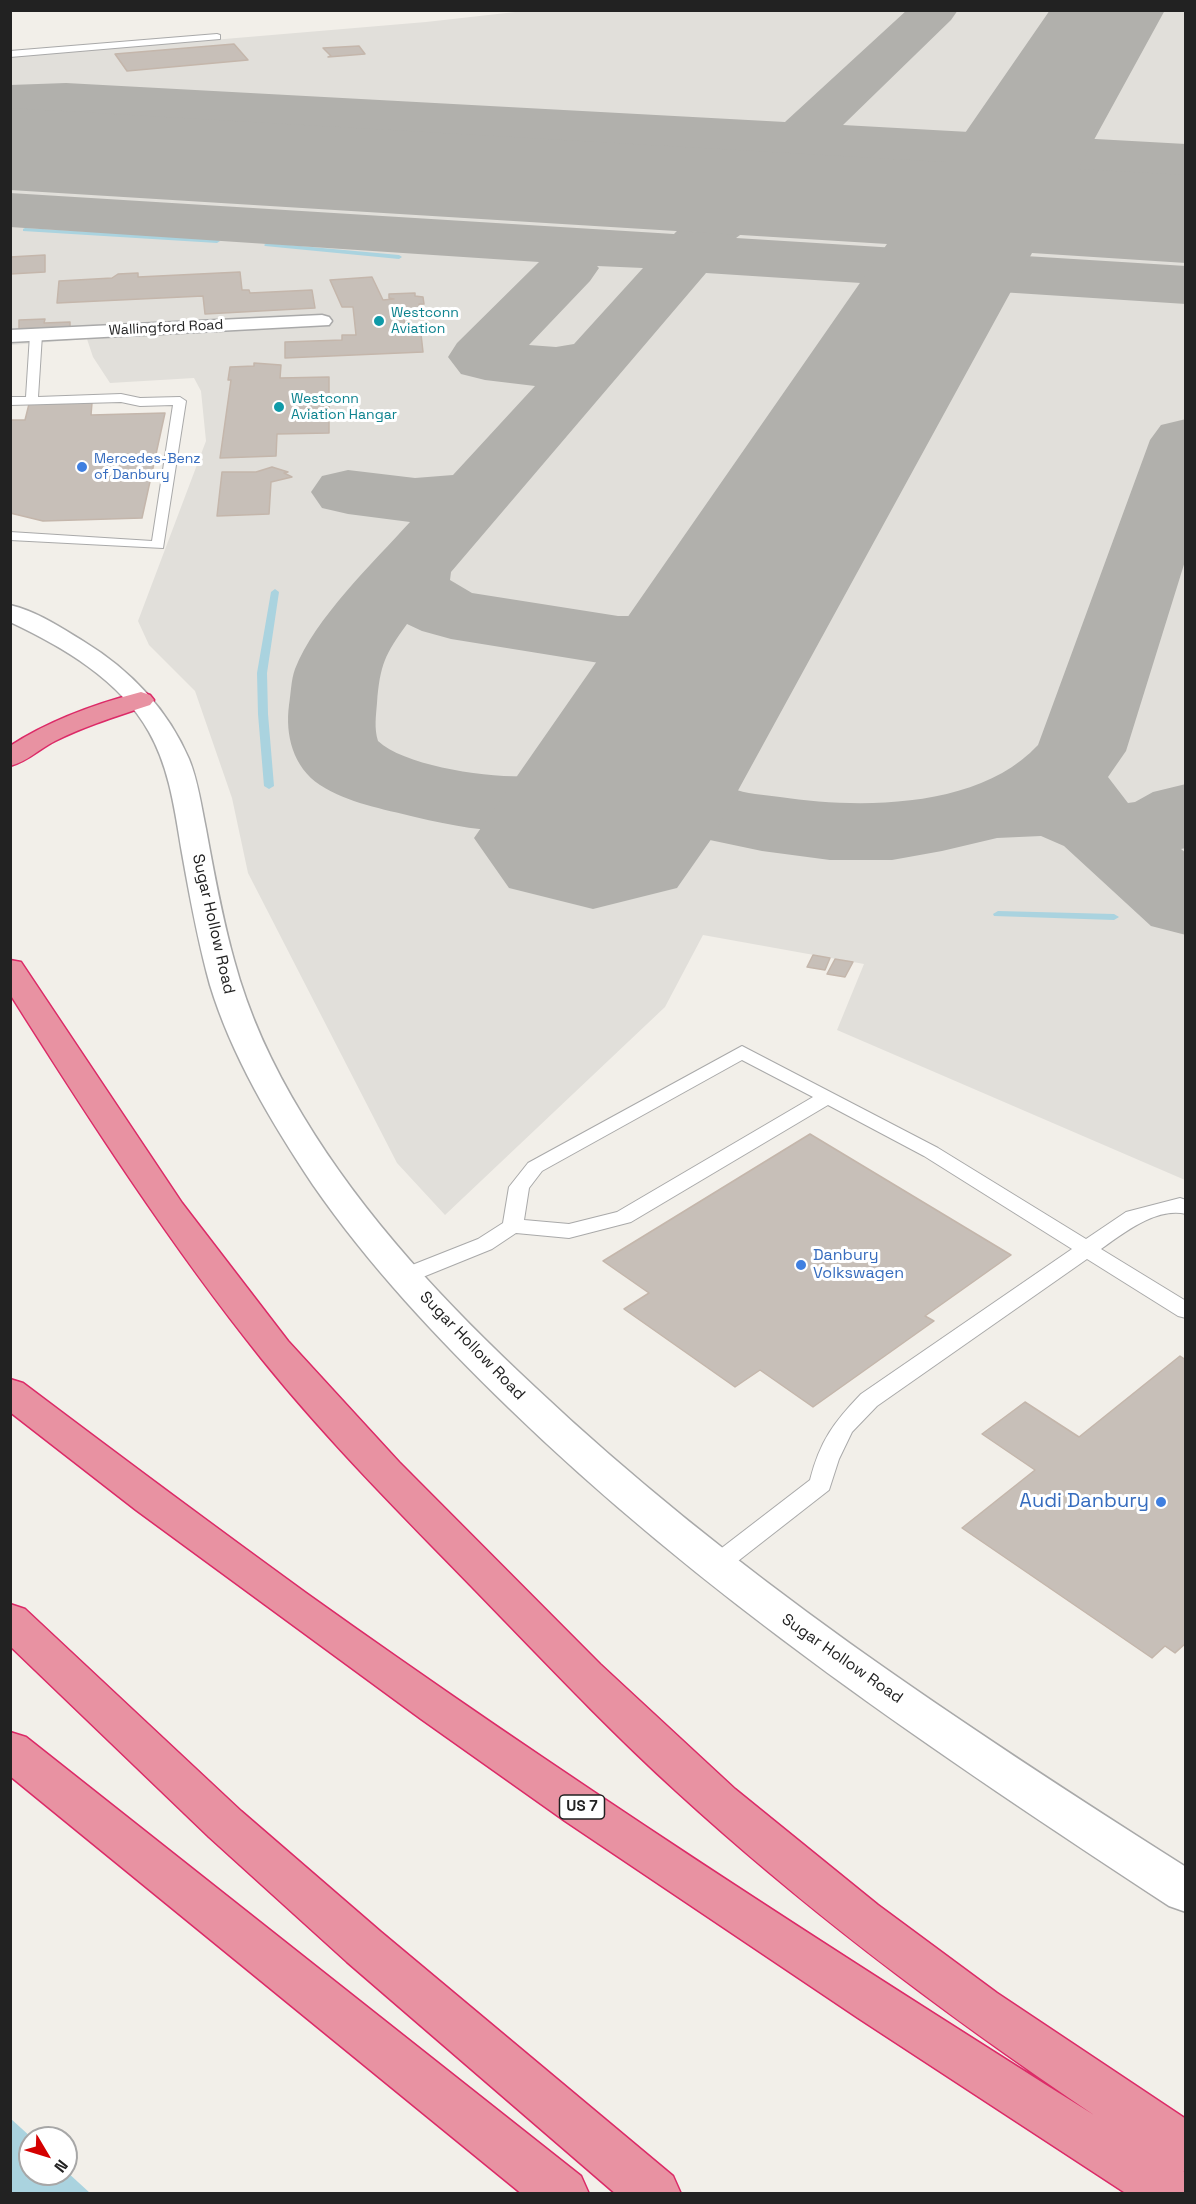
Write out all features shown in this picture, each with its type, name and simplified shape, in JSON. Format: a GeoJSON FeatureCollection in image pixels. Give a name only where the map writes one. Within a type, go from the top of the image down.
{"type":"FeatureCollection","features":[{"type":"Feature","properties":{"kind":"highway"},"geometry":{"type":"LineString","coordinates":[[10,758],[42,737],[78,720],[141,700]]}},
{"type":"Feature","properties":{"kind":"highway"},"geometry":{"type":"LineString","coordinates":[[10,969],[101,1111],[211,1268],[277,1352],[346,1430],[448,1538],[638,1728],[741,1821],[864,1923],[1005,2025],[1185,2148]]}},
{"type":"Feature","properties":{"kind":"highway","name":"US 7"},"geometry":{"type":"LineString","coordinates":[[10,1392],[179,1521],[443,1712],[763,1929],[946,2049],[1173,2193]]}},
{"type":"Feature","properties":{"kind":"highway"},"geometry":{"type":"LineString","coordinates":[[10,1620],[225,1824],[364,1947],[655,2193]]}},
{"type":"Feature","properties":{"kind":"highway"},"geometry":{"type":"LineString","coordinates":[[10,1750],[563,2193]]}},
{"type":"Feature","properties":{"kind":"street","name":"Wallingford Road"},"geometry":{"type":"LineString","coordinates":[[10,336],[322,321]]}},
{"type":"Feature","properties":{"kind":"street","name":"Sugar Hollow Road"},"geometry":{"type":"LineString","coordinates":[[10,612],[51,631],[88,652],[117,675],[141,700],[161,729],[176,759],[219,963],[235,1013],[256,1063],[288,1121],[325,1176],[405,1276],[449,1326],[594,1466],[715,1566],[896,1698],[1185,1892]]}},
{"type":"Feature","properties":{"kind":"lane"},"geometry":{"type":"LineString","coordinates":[[10,54],[217,37]]}},
{"type":"Feature","properties":{"kind":"lane"},"geometry":{"type":"LineString","coordinates":[[32,400],[36,335]]}},
{"type":"Feature","properties":{"kind":"lane"},"geometry":{"type":"LineString","coordinates":[[10,401],[121,398],[140,402],[180,400],[158,545],[10,536]]}},
{"type":"Feature","properties":{"kind":"lane"},"geometry":{"type":"LineString","coordinates":[[92,411],[118,410],[140,402]]}},
{"type":"Feature","properties":{"kind":"lane"},"geometry":{"type":"LineString","coordinates":[[10,414],[27,413]]}},
{"type":"Feature","properties":{"kind":"lane"},"geometry":{"type":"LineString","coordinates":[[512,1226],[519,1187],[535,1167],[742,1052],[931,1152],[1185,1311]]}},
{"type":"Feature","properties":{"kind":"lane"},"geometry":{"type":"LineString","coordinates":[[405,1276],[485,1244],[512,1226],[570,1231],[624,1217],[828,1097]]}},
{"type":"Feature","properties":{"kind":"lane"},"geometry":{"type":"LineString","coordinates":[[715,1566],[821,1484],[827,1459],[843,1427],[869,1400],[1133,1217],[1180,1205],[1185,1208]]}},
{"type":"Feature","properties":{"kind":"shaded area"},"geometry":{"type":"Polygon","coordinates":[[[533,10],[1185,11],[1185,1180],[837,1030],[864,964],[703,935],[665,1007],[445,1215],[397,1163],[248,873],[232,798],[195,691],[149,645],[138,621],[206,441],[201,391],[194,378],[110,383],[93,357],[87,339],[11,345],[11,57],[426,22],[533,10]]]}},
{"type":"Feature","properties":{"kind":"water"},"geometry":{"type":"Polygon","coordinates":[[[10,2118],[19,2126],[18,2186],[78,2186],[78,2182],[90,2193],[11,2193],[10,2118]]]}},
{"type":"Feature","properties":{"kind":"building"},"geometry":{"type":"Polygon","coordinates":[[[234,44],[248,60],[127,71],[115,54],[234,44]]]}},
{"type":"Feature","properties":{"kind":"building"},"geometry":{"type":"Polygon","coordinates":[[[359,46],[365,54],[328,57],[331,56],[323,48],[359,46]]]}},
{"type":"Feature","properties":{"kind":"building"},"geometry":{"type":"Polygon","coordinates":[[[45,255],[45,272],[10,274],[10,257],[45,255]]]}},
{"type":"Feature","properties":{"kind":"building"},"geometry":{"type":"Polygon","coordinates":[[[240,272],[242,290],[249,290],[250,293],[312,290],[315,308],[205,314],[203,296],[57,303],[59,281],[112,278],[118,274],[138,273],[138,277],[240,272]]]}},
{"type":"Feature","properties":{"kind":"building","name":"Westconn Aviation"},"geometry":{"type":"Polygon","coordinates":[[[372,277],[383,300],[394,299],[389,298],[389,294],[415,293],[415,296],[423,297],[424,304],[419,304],[421,316],[404,318],[406,335],[421,334],[423,352],[285,358],[285,342],[342,340],[342,335],[356,335],[353,307],[342,307],[330,280],[372,277]]]}},
{"type":"Feature","properties":{"kind":"building"},"geometry":{"type":"Polygon","coordinates":[[[45,319],[44,323],[70,322],[70,328],[19,332],[19,320],[45,319]]]}},
{"type":"Feature","properties":{"kind":"building","name":"Westconn Aviation Hangar"},"geometry":{"type":"Polygon","coordinates":[[[254,363],[281,365],[280,378],[329,377],[329,433],[277,434],[276,456],[220,458],[231,380],[228,380],[230,367],[254,366],[254,363]]]}},
{"type":"Feature","properties":{"kind":"building","name":"Mercedes-Benz of Danbury"},"geometry":{"type":"Polygon","coordinates":[[[92,403],[91,415],[165,413],[142,518],[43,521],[10,513],[10,420],[25,420],[29,404],[92,403]]]}},
{"type":"Feature","properties":{"kind":"building"},"geometry":{"type":"Polygon","coordinates":[[[272,467],[288,472],[284,473],[292,477],[271,482],[269,514],[217,516],[222,472],[256,472],[272,467]]]}},
{"type":"Feature","properties":{"kind":"building"},"geometry":{"type":"Polygon","coordinates":[[[813,955],[830,958],[825,970],[807,967],[813,955]]]}},
{"type":"Feature","properties":{"kind":"building"},"geometry":{"type":"Polygon","coordinates":[[[835,959],[853,962],[845,977],[827,974],[835,959]]]}},
{"type":"Feature","properties":{"kind":"building"},"geometry":{"type":"Polygon","coordinates":[[[810,1134],[1011,1255],[925,1316],[934,1321],[813,1407],[760,1370],[735,1387],[624,1309],[649,1293],[603,1261],[810,1134]]]}},
{"type":"Feature","properties":{"kind":"building"},"geometry":{"type":"Polygon","coordinates":[[[1180,1356],[1186,1360],[1186,1643],[1175,1653],[1165,1646],[1152,1658],[962,1528],[1035,1470],[982,1434],[1025,1402],[1079,1437],[1180,1356]]]}},
{"type":"Feature","properties":{"kind":"waterway"},"geometry":{"type":"LineString","coordinates":[[25,230],[217,241]]}},
{"type":"Feature","properties":{"kind":"waterway"},"geometry":{"type":"LineString","coordinates":[[267,245],[399,257]]}},
{"type":"Feature","properties":{"kind":"waterway"},"geometry":{"type":"LineString","coordinates":[[269,786],[262,673],[275,592]]}},
{"type":"Feature","properties":{"kind":"waterway"},"geometry":{"type":"LineString","coordinates":[[998,914],[1114,917]]}},
{"type":"Feature","properties":{"kind":"taxiway"},"geometry":{"type":"LineString","coordinates":[[798,139],[935,10]]}},
{"type":"Feature","properties":{"kind":"taxiway"},"geometry":{"type":"LineString","coordinates":[[10,101],[66,98],[798,139]]}},
{"type":"Feature","properties":{"kind":"taxiway"},"geometry":{"type":"LineString","coordinates":[[774,172],[771,165],[798,139]]}},
{"type":"Feature","properties":{"kind":"taxiway"},"geometry":{"type":"LineString","coordinates":[[798,139],[1186,161]]}},
{"type":"Feature","properties":{"kind":"taxiway"},"geometry":{"type":"LineString","coordinates":[[10,210],[690,253]]}},
{"type":"Feature","properties":{"kind":"taxiway"},"geometry":{"type":"LineString","coordinates":[[690,253],[718,223],[730,215]]}},
{"type":"Feature","properties":{"kind":"taxiway"},"geometry":{"type":"LineString","coordinates":[[480,491],[690,253]]}},
{"type":"Feature","properties":{"kind":"taxiway"},"geometry":{"type":"LineString","coordinates":[[690,253],[1186,285]]}},
{"type":"Feature","properties":{"kind":"taxiway"},"geometry":{"type":"LineString","coordinates":[[568,268],[481,357],[485,360],[513,364],[556,367],[584,363],[597,358]]}},
{"type":"Feature","properties":{"kind":"taxiway"},"geometry":{"type":"LineString","coordinates":[[986,811],[1017,800],[1056,778],[1081,751],[1186,440]]}},
{"type":"Feature","properties":{"kind":"taxiway"},"geometry":{"type":"LineString","coordinates":[[348,492],[398,499],[431,500],[448,499],[480,491]]}},
{"type":"Feature","properties":{"kind":"taxiway"},"geometry":{"type":"LineString","coordinates":[[480,491],[380,604],[346,651],[338,668],[331,717],[333,741],[339,753],[351,765],[398,784],[460,798],[514,805],[560,801],[586,794],[635,771]]}},
{"type":"Feature","properties":{"kind":"taxiway"},"geometry":{"type":"LineString","coordinates":[[412,568],[410,580],[413,589],[421,599],[451,614],[618,641],[651,641],[709,626],[742,599]]}},
{"type":"Feature","properties":{"kind":"taxiway"},"geometry":{"type":"LineString","coordinates":[[642,760],[659,781],[688,804],[719,815],[762,823],[830,832],[871,833],[916,828],[986,811]]}},
{"type":"Feature","properties":{"kind":"taxiway"},"geometry":{"type":"LineString","coordinates":[[1072,792],[1097,826]]}},
{"type":"Feature","properties":{"kind":"taxiway"},"geometry":{"type":"LineString","coordinates":[[986,811],[1046,808],[1097,826]]}},
{"type":"Feature","properties":{"kind":"taxiway"},"geometry":{"type":"LineString","coordinates":[[981,812],[986,811]]}},
{"type":"Feature","properties":{"kind":"taxiway"},"geometry":{"type":"LineString","coordinates":[[1097,826],[1112,831],[1134,831],[1168,823],[1186,812]]}},
{"type":"Feature","properties":{"kind":"taxiway"},"geometry":{"type":"LineString","coordinates":[[1097,826],[1186,905]]}},
{"type":"Feature","properties":{"kind":"runway"},"geometry":{"type":"LineString","coordinates":[[985,207],[1108,10]]}},
{"type":"Feature","properties":{"kind":"runway"},"geometry":{"type":"LineString","coordinates":[[10,149],[985,207]]}},
{"type":"Feature","properties":{"kind":"runway"},"geometry":{"type":"LineString","coordinates":[[593,838],[985,207]]}},
{"type":"Feature","properties":{"kind":"runway"},"geometry":{"type":"LineString","coordinates":[[985,207],[1186,219]]}},
{"type":"Feature","properties":{"kind":"place","name":"Westconn Aviation"},"geometry":{"type":"Point","coordinates":[379,321]}},
{"type":"Feature","properties":{"kind":"place","name":"Westconn Aviation Hangar"},"geometry":{"type":"Point","coordinates":[279,407]}},
{"type":"Feature","properties":{"kind":"place","name":"Mercedes-Benz of Danbury"},"geometry":{"type":"Point","coordinates":[82,467]}},
{"type":"Feature","properties":{"kind":"place","name":"Danbury Volkswagen"},"geometry":{"type":"Point","coordinates":[801,1265]}},
{"type":"Feature","properties":{"kind":"place","name":"Audi Danbury"},"geometry":{"type":"Point","coordinates":[1161,1502]}}]}
